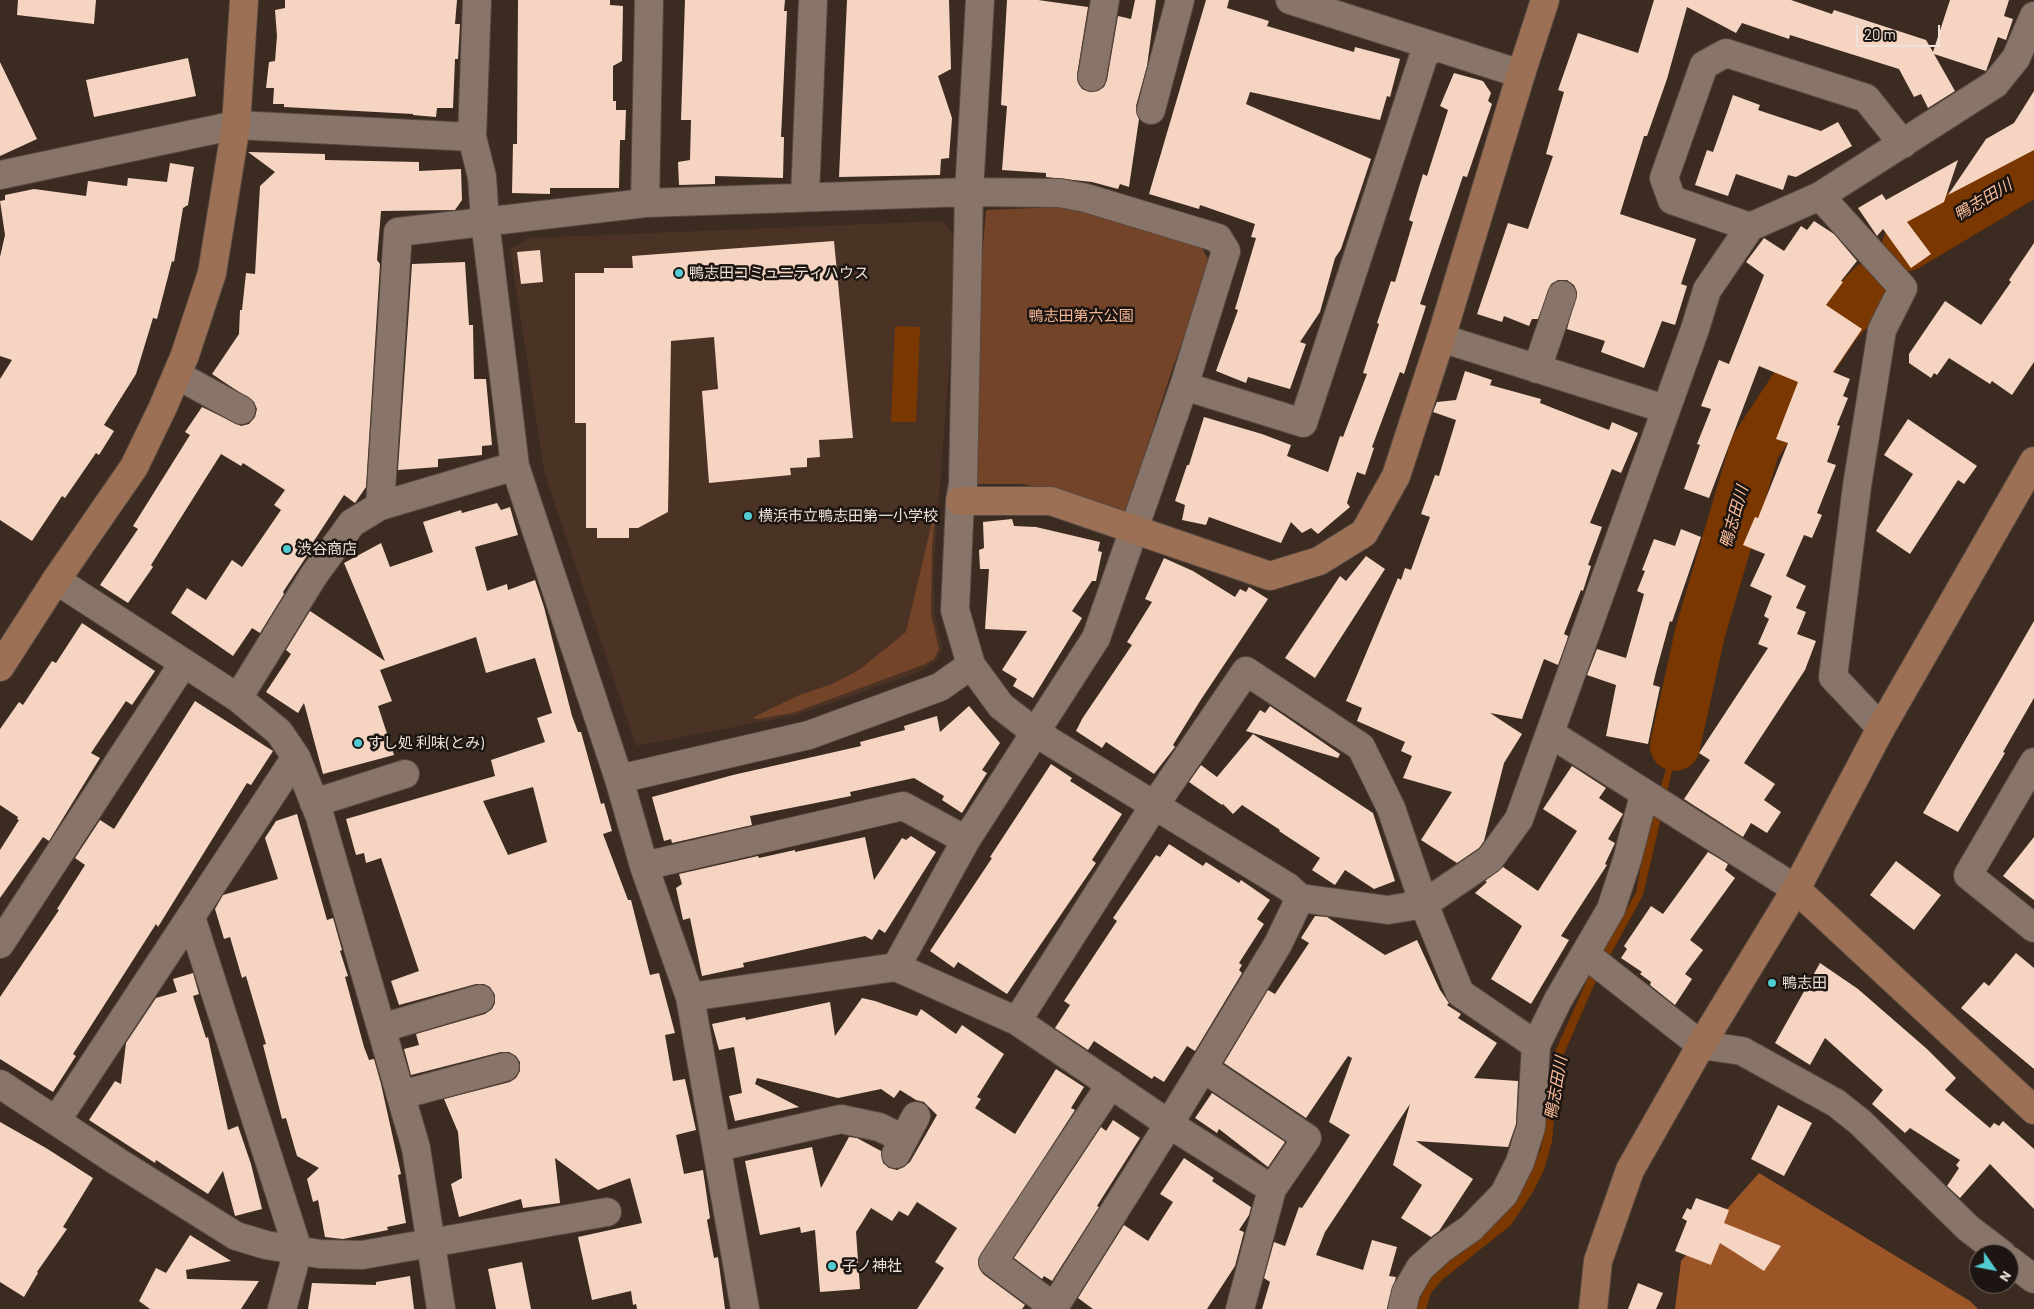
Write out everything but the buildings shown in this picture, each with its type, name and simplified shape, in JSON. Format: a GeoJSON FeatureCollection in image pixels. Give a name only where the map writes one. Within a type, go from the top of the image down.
{"type":"FeatureCollection","features":[{"type":"Feature","properties":{"kind":"street"},"geometry":{"type":"LineString","coordinates":[[0,667],[56,580],[134,467],[178,375],[212,273],[236,125],[244,0]]}},
{"type":"Feature","properties":{"kind":"street"},"geometry":{"type":"LineString","coordinates":[[477,0],[472,137],[482,177],[485,221],[516,466],[619,779],[644,866],[690,998],[718,1147],[745,1309]]}},
{"type":"Feature","properties":{"kind":"street"},"geometry":{"type":"LineString","coordinates":[[645,203],[649,0]]}},
{"type":"Feature","properties":{"kind":"street"},"geometry":{"type":"LineString","coordinates":[[806,196],[812,0]]}},
{"type":"Feature","properties":{"kind":"street"},"geometry":{"type":"LineString","coordinates":[[980,0],[969,192],[963,484],[960,501],[955,610],[971,665],[1001,706],[1036,733],[1288,887],[1300,898],[1388,910],[1424,904],[1490,860],[1519,819],[1695,329],[1707,290],[1750,227],[1820,196],[1995,84],[2016,58],[2034,16]]}},
{"type":"Feature","properties":{"kind":"street"},"geometry":{"type":"LineString","coordinates":[[1092,77],[1105,0]]}},
{"type":"Feature","properties":{"kind":"street"},"geometry":{"type":"LineString","coordinates":[[1151,110],[1180,0]]}},
{"type":"Feature","properties":{"kind":"street"},"geometry":{"type":"LineString","coordinates":[[1290,0],[1521,74]]}},
{"type":"Feature","properties":{"kind":"street"},"geometry":{"type":"LineString","coordinates":[[960,501],[1051,500],[1270,576],[1319,561],[1364,533],[1396,476],[1441,338],[1521,74],[1546,0]]}},
{"type":"Feature","properties":{"kind":"street"},"geometry":{"type":"LineString","coordinates":[[1184,386],[1303,423],[1424,55],[1435,47]]}},
{"type":"Feature","properties":{"kind":"street"},"geometry":{"type":"LineString","coordinates":[[1750,227],[1672,200],[1664,178],[1704,65],[1726,54],[1866,98],[1903,144]]}},
{"type":"Feature","properties":{"kind":"street"},"geometry":{"type":"LineString","coordinates":[[0,175],[236,125],[472,137]]}},
{"type":"Feature","properties":{"kind":"street"},"geometry":{"type":"LineString","coordinates":[[380,506],[398,232],[645,203],[806,196],[969,192],[1060,193],[1086,198],[1218,238],[1226,250],[1184,386],[1096,638],[966,840],[896,967]]}},
{"type":"Feature","properties":{"kind":"street"},"geometry":{"type":"LineString","coordinates":[[1820,196],[1903,288],[1882,330],[1857,486],[1833,677],[1881,728]]}},
{"type":"Feature","properties":{"kind":"street"},"geometry":{"type":"LineString","coordinates":[[1537,368],[1562,295]]}},
{"type":"Feature","properties":{"kind":"street"},"geometry":{"type":"LineString","coordinates":[[1441,338],[1665,409]]}},
{"type":"Feature","properties":{"kind":"street"},"geometry":{"type":"LineString","coordinates":[[178,375],[241,410]]}},
{"type":"Feature","properties":{"kind":"street"},"geometry":{"type":"LineString","coordinates":[[1593,1309],[1598,1261],[1630,1170],[1701,1045],[1796,889],[1881,728],[2034,461]]}},
{"type":"Feature","properties":{"kind":"street"},"geometry":{"type":"LineString","coordinates":[[238,698],[314,575],[352,523],[380,506],[516,466]]}},
{"type":"Feature","properties":{"kind":"street"},"geometry":{"type":"LineString","coordinates":[[56,580],[238,698],[279,732],[296,757],[320,817],[416,1148],[441,1309]]}},
{"type":"Feature","properties":{"kind":"street"},"geometry":{"type":"LineString","coordinates":[[0,944],[183,664]]}},
{"type":"Feature","properties":{"kind":"street"},"geometry":{"type":"LineString","coordinates":[[619,779],[809,735],[940,687],[971,665]]}},
{"type":"Feature","properties":{"kind":"street"},"geometry":{"type":"LineString","coordinates":[[1017,1021],[1154,806],[1246,671],[1361,747],[1391,808],[1424,904],[1460,993],[1536,1045]]}},
{"type":"Feature","properties":{"kind":"street"},"geometry":{"type":"LineString","coordinates":[[1551,734],[1644,795],[1796,889],[2034,1110]]}},
{"type":"Feature","properties":{"kind":"street"},"geometry":{"type":"LineString","coordinates":[[56,1121],[296,757]]}},
{"type":"Feature","properties":{"kind":"street"},"geometry":{"type":"LineString","coordinates":[[2034,762],[1968,875],[2034,928]]}},
{"type":"Feature","properties":{"kind":"street"},"geometry":{"type":"LineString","coordinates":[[314,802],[405,774]]}},
{"type":"Feature","properties":{"kind":"street"},"geometry":{"type":"LineString","coordinates":[[1402,1309],[1406,1292],[1420,1268],[1471,1228],[1504,1194],[1516,1170],[1531,1127],[1536,1045],[1558,1000],[1587,956],[1611,909],[1627,860],[1644,795]]}},
{"type":"Feature","properties":{"kind":"street"},"geometry":{"type":"LineString","coordinates":[[644,866],[903,806],[966,840]]}},
{"type":"Feature","properties":{"kind":"street"},"geometry":{"type":"LineString","coordinates":[[1111,1084],[993,1262],[1053,1308],[1169,1124],[1278,944],[1300,898]]}},
{"type":"Feature","properties":{"kind":"street"},"geometry":{"type":"LineString","coordinates":[[192,917],[298,1250],[282,1309]]}},
{"type":"Feature","properties":{"kind":"street"},"geometry":{"type":"LineString","coordinates":[[1587,956],[1613,974],[1701,1045],[1742,1051],[1836,1103],[1860,1122],[1968,1228],[1989,1244]]}},
{"type":"Feature","properties":{"kind":"street"},"geometry":{"type":"LineString","coordinates":[[690,998],[896,967],[1017,1021],[1169,1124],[1272,1189]]}},
{"type":"Feature","properties":{"kind":"street"},"geometry":{"type":"LineString","coordinates":[[382,1028],[480,999]]}},
{"type":"Feature","properties":{"kind":"street"},"geometry":{"type":"LineString","coordinates":[[401,1095],[505,1066]]}},
{"type":"Feature","properties":{"kind":"street"},"geometry":{"type":"LineString","coordinates":[[1203,1068],[1307,1138],[1272,1189],[1240,1309]]}},
{"type":"Feature","properties":{"kind":"street"},"geometry":{"type":"LineString","coordinates":[[0,1084],[236,1236],[266,1245],[320,1254],[362,1255],[607,1212]]}},
{"type":"Feature","properties":{"kind":"street"},"geometry":{"type":"LineString","coordinates":[[718,1147],[784,1130],[841,1119],[879,1127],[905,1136]]}},
{"type":"Feature","properties":{"kind":"street"},"geometry":{"type":"LineString","coordinates":[[2019,1268],[2034,1279]]}},
{"type":"Feature","properties":{"kind":"shaded area","name":"横浜市立鴨志田第一小学校"},"geometry":{"type":"Polygon","coordinates":[[[942,221],[959,241],[934,561],[934,612],[943,649],[936,661],[919,672],[797,715],[636,746],[544,471],[510,249],[529,238],[942,221]]]}},
{"type":"Feature","properties":{"kind":"shaded area"},"geometry":{"type":"Polygon","coordinates":[[[1759,1173],[1970,1301],[1978,1309],[1675,1309],[1681,1261],[1759,1173]]]}},
{"type":"Feature","properties":{"kind":"green space","name":"鴨志田第六公園"},"geometry":{"type":"Polygon","coordinates":[[[1083,206],[1201,246],[1210,263],[1170,376],[1125,515],[1067,493],[1022,484],[963,484],[986,210],[1083,206]]]}},
{"type":"Feature","properties":{"kind":"green space"},"geometry":{"type":"Polygon","coordinates":[[[936,505],[932,548],[931,614],[939,649],[934,659],[923,665],[793,713],[758,719],[752,718],[797,696],[832,684],[859,670],[906,632],[936,505]]]}},
{"type":"Feature","properties":{"kind":"water"},"geometry":{"type":"Polygon","coordinates":[[[895,326],[920,327],[916,422],[891,422],[895,326]]]}},
{"type":"Feature","properties":{"kind":"water"},"geometry":{"type":"Polygon","coordinates":[[[1686,680],[1693,681],[1643,895],[1594,985],[1563,1056],[1556,1098],[1552,1141],[1544,1170],[1533,1192],[1511,1225],[1442,1280],[1431,1293],[1426,1309],[1415,1309],[1430,1276],[1489,1230],[1518,1197],[1541,1149],[1544,1106],[1553,1056],[1593,967],[1636,893],[1646,838],[1676,734],[1686,680]]]}},
{"type":"Feature","properties":{"kind":"waterway","name":"鴨志田川"},"geometry":{"type":"LineString","coordinates":[[1907,246],[2034,170]]}},
{"type":"Feature","properties":{"kind":"waterway","name":"鴨志田川"},"geometry":{"type":"LineString","coordinates":[[1675,746],[1700,633],[1755,447],[1836,324],[1872,286]]}},
{"type":"Feature","properties":{"kind":"place","name":"鴨志田コミュニティハウス"},"geometry":{"type":"Point","coordinates":[679,273]}},
{"type":"Feature","properties":{"kind":"place","name":"横浜市立鴨志田第一小学校"},"geometry":{"type":"Point","coordinates":[748,516]}},
{"type":"Feature","properties":{"kind":"place","name":"渋谷商店"},"geometry":{"type":"Point","coordinates":[287,549]}},
{"type":"Feature","properties":{"kind":"place","name":"すし処 利味(とみ)"},"geometry":{"type":"Point","coordinates":[358,743]}},
{"type":"Feature","properties":{"kind":"place","name":"鴨志田"},"geometry":{"type":"Point","coordinates":[1772,983]}},
{"type":"Feature","properties":{"kind":"place","name":"子ノ神社"},"geometry":{"type":"Point","coordinates":[832,1266]}}]}
